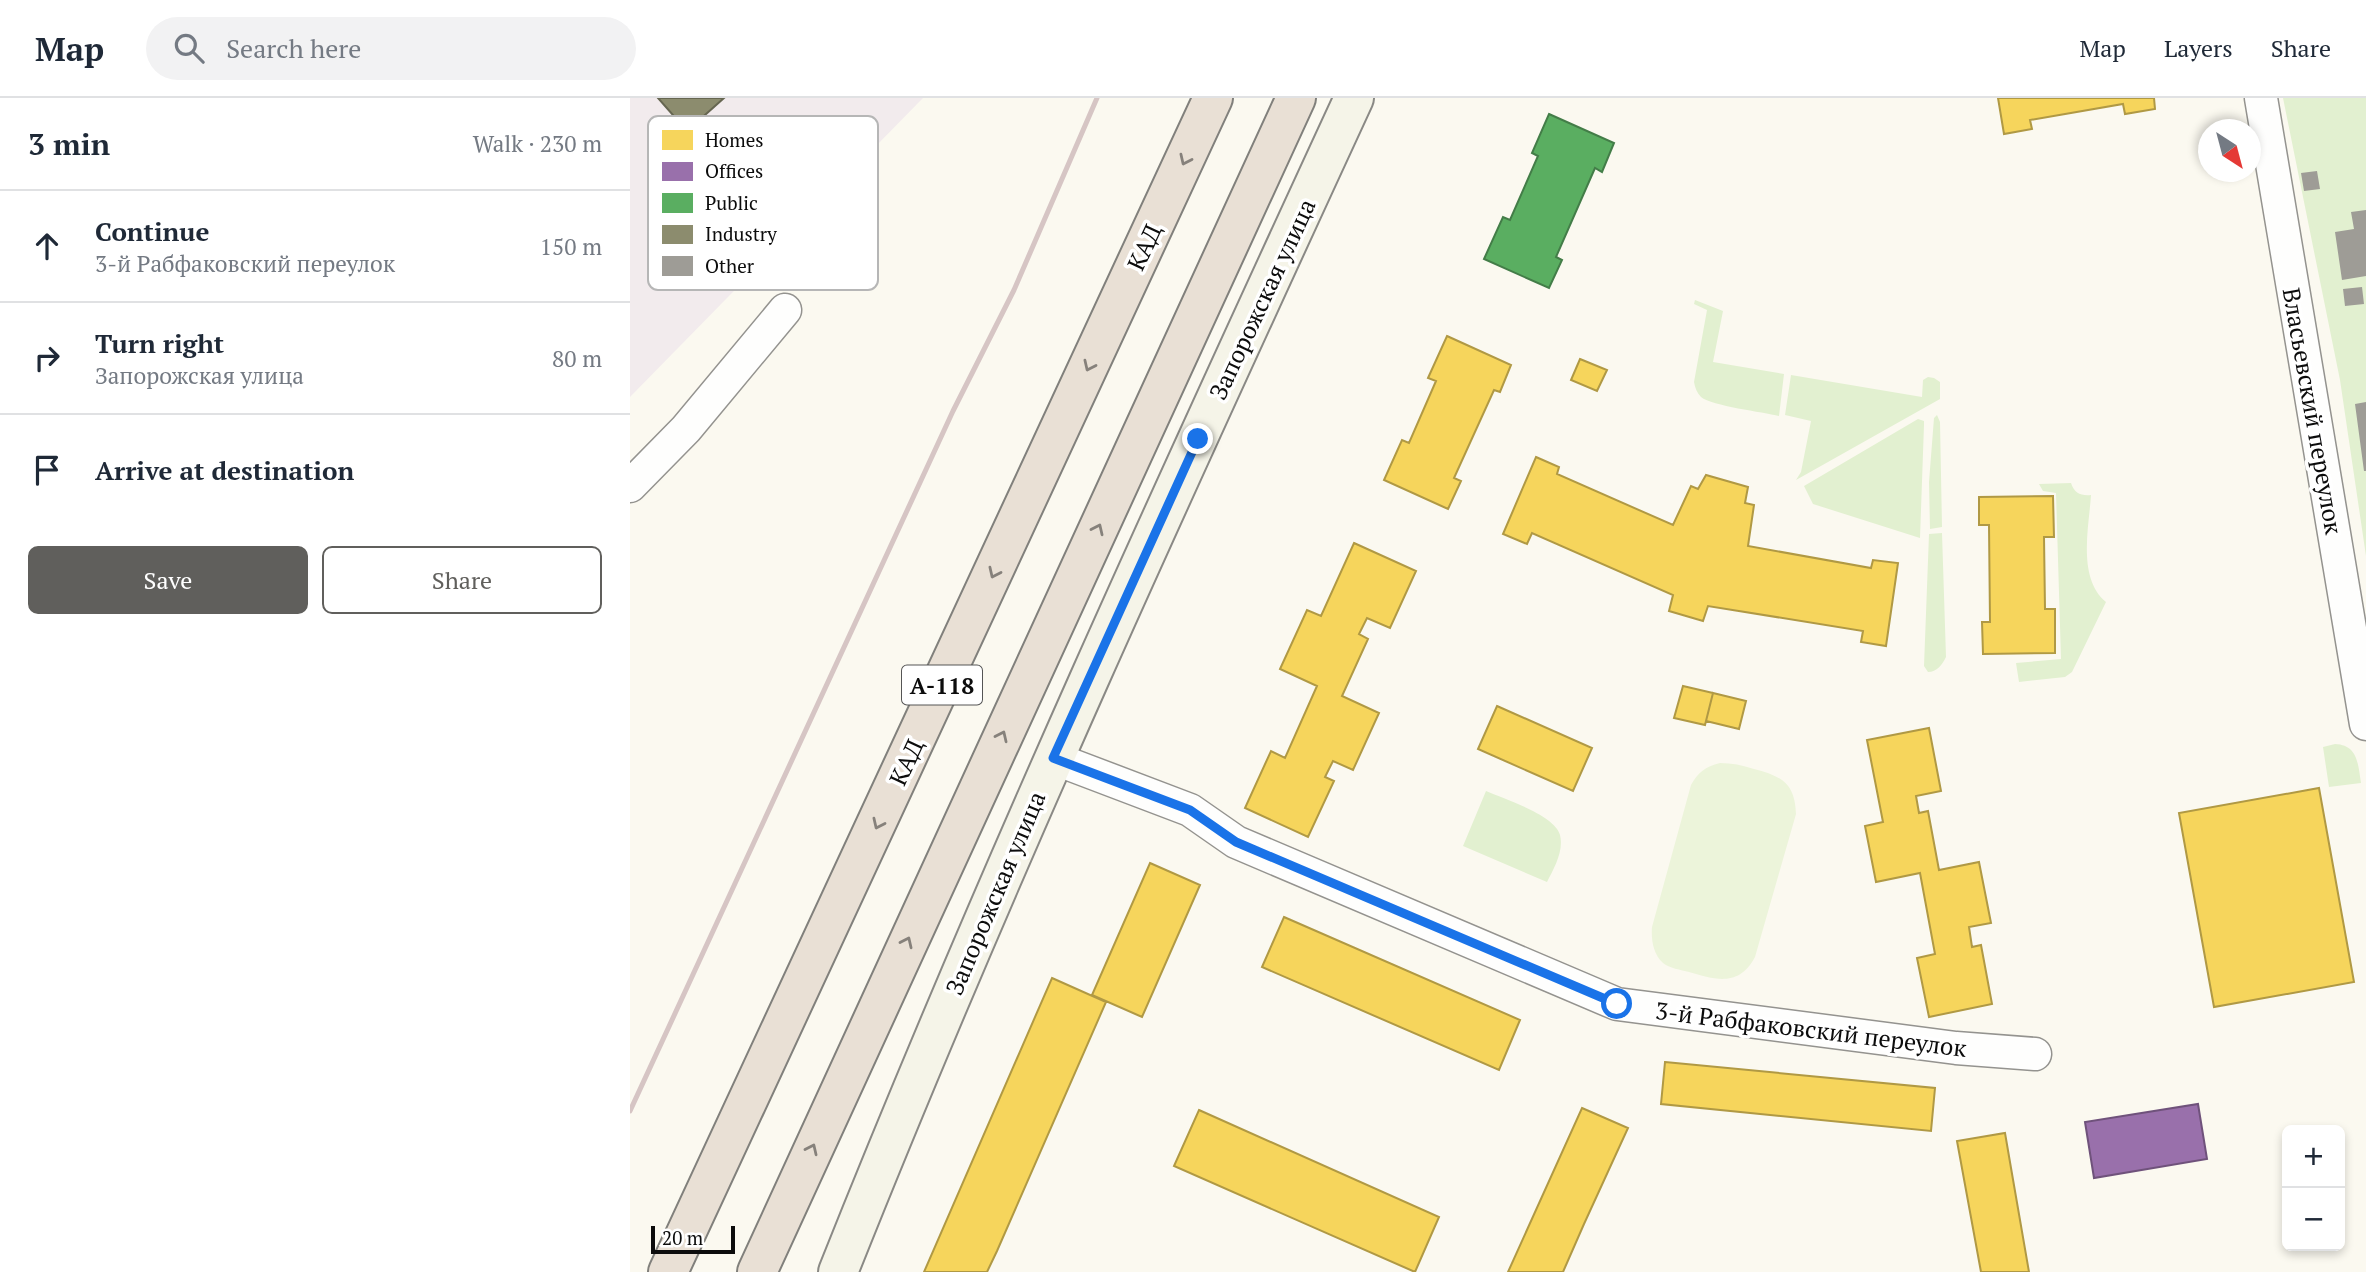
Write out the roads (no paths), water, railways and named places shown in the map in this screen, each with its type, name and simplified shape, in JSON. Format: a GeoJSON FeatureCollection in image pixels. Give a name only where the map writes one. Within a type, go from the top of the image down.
{"type":"FeatureCollection","features":[{"type":"Feature","properties":{"kind":"highway","name":"КАД"},"geometry":{"type":"LineString","coordinates":[[668,1272],[1213,98]]}},
{"type":"Feature","properties":{"kind":"highway","name":"А-118"},"geometry":{"type":"LineString","coordinates":[[757,1272],[1296,98]]}},
{"type":"Feature","properties":{"kind":"street","name":"Запорожская улица"},"geometry":{"type":"LineString","coordinates":[[838,1272],[908,1096],[1053,758],[1354,98]]}},
{"type":"Feature","properties":{"kind":"street","name":"Власьевский переулок"},"geometry":{"type":"LineString","coordinates":[[2261,98],[2366,724]]}},
{"type":"Feature","properties":{"kind":"street"},"geometry":{"type":"LineString","coordinates":[[630,486],[686,429],[785,310]]}},
{"type":"Feature","properties":{"kind":"street","name":"3-й Рабфаковский переулок"},"geometry":{"type":"LineString","coordinates":[[1053,758],[1190,810],[1236,842],[1617,1004],[1956,1048],[2035,1054]]}},
{"type":"Feature","properties":{"kind":"railway"},"geometry":{"type":"LineString","coordinates":[[630,1111],[953,411],[1014,290],[1097,98]]}}]}
